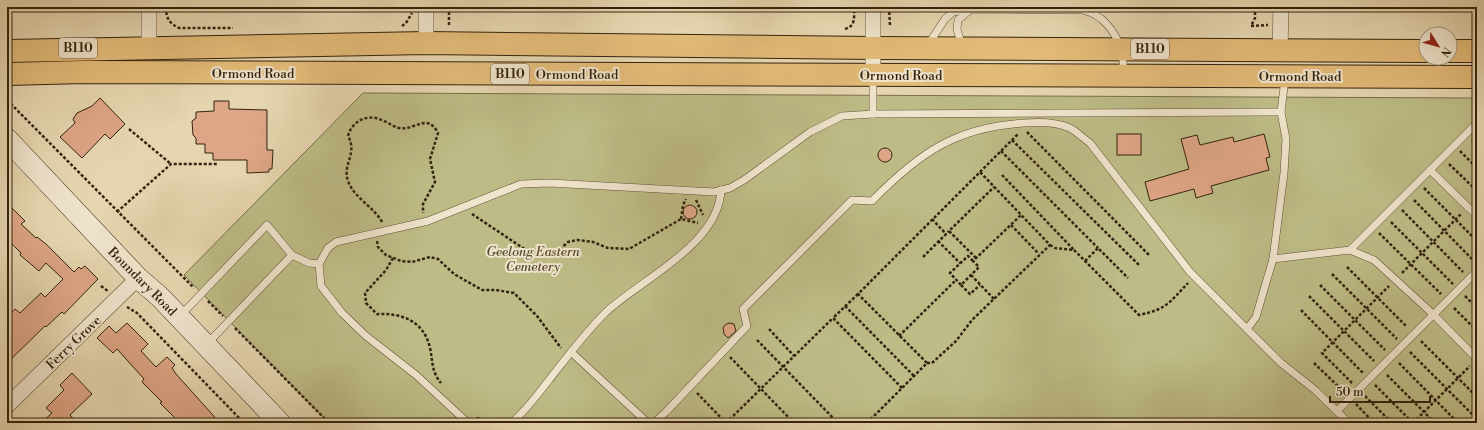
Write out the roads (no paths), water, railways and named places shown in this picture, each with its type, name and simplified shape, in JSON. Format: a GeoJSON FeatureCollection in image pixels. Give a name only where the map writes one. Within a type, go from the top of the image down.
{"type":"FeatureCollection","features":[{"type":"Feature","properties":{"kind":"highway","name":"Ormond Road"},"geometry":{"type":"LineString","coordinates":[[7,51],[26,49],[149,49],[426,43],[873,48],[1418,51]]}},
{"type":"Feature","properties":{"kind":"highway"},"geometry":{"type":"LineString","coordinates":[[1458,51],[1477,52]]}},
{"type":"Feature","properties":{"kind":"highway","name":"Ormond Road"},"geometry":{"type":"LineString","coordinates":[[7,74],[90,72],[1477,77]]}},
{"type":"Feature","properties":{"kind":"main road","name":"Boundary Road"},"geometry":{"type":"LineString","coordinates":[[7,140],[138,278],[179,317],[280,423]]}},
{"type":"Feature","properties":{"kind":"street"},"geometry":{"type":"LineString","coordinates":[[149,7],[149,49]]}},
{"type":"Feature","properties":{"kind":"street"},"geometry":{"type":"LineString","coordinates":[[426,7],[426,43]]}},
{"type":"Feature","properties":{"kind":"street"},"geometry":{"type":"LineString","coordinates":[[873,7],[873,75]]}},
{"type":"Feature","properties":{"kind":"street"},"geometry":{"type":"LineString","coordinates":[[1280,50],[1281,7]]}},
{"type":"Feature","properties":{"kind":"street","name":"Ferry Grove"},"geometry":{"type":"LineString","coordinates":[[7,406],[138,278]]}},
{"type":"Feature","properties":{"kind":"lane","name":"Ormond Road"},"geometry":{"type":"LineString","coordinates":[[925,48],[945,20],[953,12],[971,9],[1083,10],[1093,12],[1104,20],[1111,29],[1122,49],[1124,76]]}},
{"type":"Feature","properties":{"kind":"lane"},"geometry":{"type":"LineString","coordinates":[[963,48],[957,29],[958,20],[971,9]]}},
{"type":"Feature","properties":{"kind":"lane"},"geometry":{"type":"LineString","coordinates":[[873,75],[873,114]]}},
{"type":"Feature","properties":{"kind":"lane"},"geometry":{"type":"LineString","coordinates":[[1247,330],[1256,317],[1272,259],[1284,166],[1286,139],[1281,112],[1286,76]]}},
{"type":"Feature","properties":{"kind":"lane"},"geometry":{"type":"LineString","coordinates":[[468,423],[416,375],[366,336],[342,313],[322,286],[319,264],[328,248],[336,242],[424,222],[521,184],[550,183],[691,190],[720,190],[730,188],[744,180],[810,132],[842,116],[873,114],[1281,112]]}},
{"type":"Feature","properties":{"kind":"lane"},"geometry":{"type":"LineString","coordinates":[[654,423],[747,326],[743,309],[852,200],[872,201],[907,167],[954,137],[982,128],[1029,123],[1058,125],[1069,128],[1090,142],[1166,243],[1194,276],[1282,364],[1316,390],[1349,423]]}},
{"type":"Feature","properties":{"kind":"lane"},"geometry":{"type":"LineString","coordinates":[[1350,250],[1477,123]]}},
{"type":"Feature","properties":{"kind":"lane"},"geometry":{"type":"LineString","coordinates":[[1430,170],[1477,216]]}},
{"type":"Feature","properties":{"kind":"lane"},"geometry":{"type":"LineString","coordinates":[[509,421],[526,408],[592,326],[606,312],[694,244],[715,216],[720,203],[720,190]]}},
{"type":"Feature","properties":{"kind":"lane"},"geometry":{"type":"LineString","coordinates":[[179,317],[267,225],[292,255],[309,263],[319,264]]}},
{"type":"Feature","properties":{"kind":"lane"},"geometry":{"type":"LineString","coordinates":[[1272,259],[1350,250],[1374,260],[1434,315],[1477,359]]}},
{"type":"Feature","properties":{"kind":"lane"},"geometry":{"type":"LineString","coordinates":[[206,345],[292,255]]}},
{"type":"Feature","properties":{"kind":"lane"},"geometry":{"type":"LineString","coordinates":[[1337,411],[1477,271]]}},
{"type":"Feature","properties":{"kind":"lane"},"geometry":{"type":"LineString","coordinates":[[571,352],[648,423]]}},
{"type":"Feature","properties":{"kind":"park label","name":"Geelong Eastern Cemetery"},"geometry":{"type":"Point","coordinates":[533,258]}}]}
